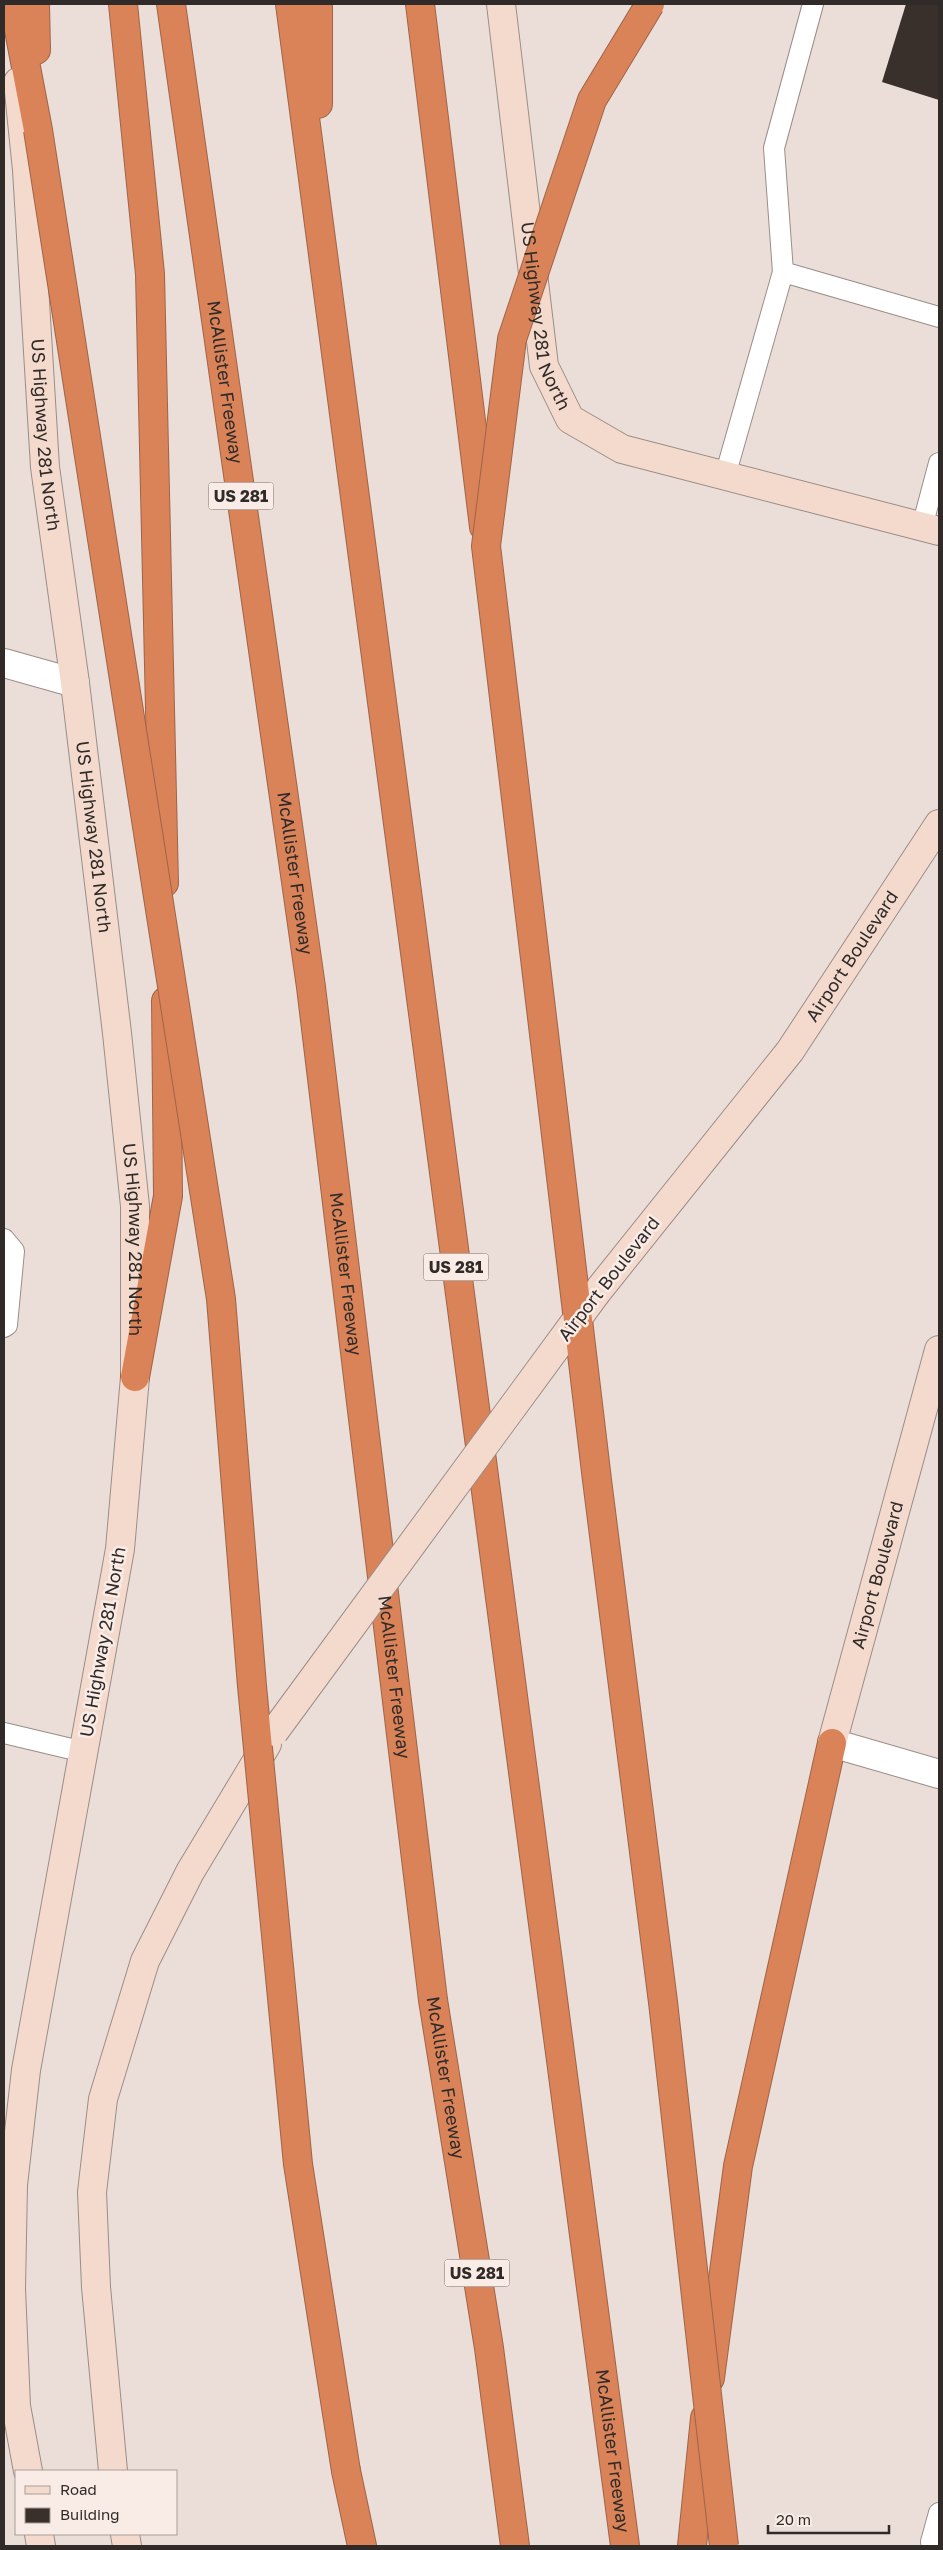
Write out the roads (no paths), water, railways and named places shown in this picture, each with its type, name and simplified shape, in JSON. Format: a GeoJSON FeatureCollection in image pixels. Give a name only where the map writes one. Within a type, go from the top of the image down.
{"type":"FeatureCollection","features":[{"type":"Feature","properties":{"kind":"highway"},"geometry":{"type":"LineString","coordinates":[[12,4],[38,130],[221,1299],[252,1686],[298,2164],[346,2471],[362,2546]]}},
{"type":"Feature","properties":{"kind":"highway"},"geometry":{"type":"LineString","coordinates":[[35,4],[38,130]]}},
{"type":"Feature","properties":{"kind":"highway"},"geometry":{"type":"LineString","coordinates":[[123,4],[150,274],[163,754],[168,1196],[135,1377]]}},
{"type":"Feature","properties":{"kind":"highway","name":"McAllister Freeway"},"geometry":{"type":"LineString","coordinates":[[171,4],[311,987],[433,2000],[489,2348],[515,2546]]}},
{"type":"Feature","properties":{"kind":"highway","name":"McAllister Freeway"},"geometry":{"type":"LineString","coordinates":[[290,4],[625,2546]]}},
{"type":"Feature","properties":{"kind":"highway"},"geometry":{"type":"LineString","coordinates":[[318,4],[318,218]]}},
{"type":"Feature","properties":{"kind":"highway"},"geometry":{"type":"LineString","coordinates":[[420,4],[595,1470],[663,2002],[724,2546]]}},
{"type":"Feature","properties":{"kind":"highway"},"geometry":{"type":"LineString","coordinates":[[486,546],[512,339],[592,100],[650,4]]}},
{"type":"Feature","properties":{"kind":"highway"},"geometry":{"type":"LineString","coordinates":[[692,2546],[700,2458],[738,2166],[832,1743]]}},
{"type":"Feature","properties":{"kind":"main road","name":"US Highway 281 North"},"geometry":{"type":"LineString","coordinates":[[12,4],[27,170],[45,467],[75,683],[117,1034],[135,1206],[135,1377],[120,1549],[26,2070],[8,2242],[16,2406],[28,2470]]}},
{"type":"Feature","properties":{"kind":"main road","name":"US Highway 281 North"},"geometry":{"type":"LineString","coordinates":[[501,4],[544,366],[570,419],[622,449],[930,529]]}},
{"type":"Feature","properties":{"kind":"main road","name":"Airport Boulevard"},"geometry":{"type":"LineString","coordinates":[[113,2470],[96,2287],[92,2192],[103,2099],[144,1961],[190,1872],[274,1732],[597,1292],[790,1051],[939,824]]}},
{"type":"Feature","properties":{"kind":"main road","name":"Airport Boulevard"},"geometry":{"type":"LineString","coordinates":[[832,1743],[939,1350]]}},
{"type":"Feature","properties":{"kind":"street"},"geometry":{"type":"LineString","coordinates":[[4,663],[75,683]]}},
{"type":"Feature","properties":{"kind":"street"},"geometry":{"type":"LineString","coordinates":[[832,1743],[939,1774]]}},
{"type":"Feature","properties":{"kind":"lane"},"geometry":{"type":"LineString","coordinates":[[725,476],[783,272],[774,148],[813,4]]}},
{"type":"Feature","properties":{"kind":"lane"},"geometry":{"type":"LineString","coordinates":[[783,272],[939,317]]}},
{"type":"Feature","properties":{"kind":"lane"},"geometry":{"type":"LineString","coordinates":[[930,529],[939,463]]}},
{"type":"Feature","properties":{"kind":"lane"},"geometry":{"type":"LineString","coordinates":[[4,1239],[14,1251],[7,1324],[4,1327]]}},
{"type":"Feature","properties":{"kind":"lane"},"geometry":{"type":"LineString","coordinates":[[4,1733],[84,1752]]}},
{"type":"Feature","properties":{"kind":"lane"},"geometry":{"type":"LineString","coordinates":[[932,2546],[931,2542],[939,2513]]}}]}
